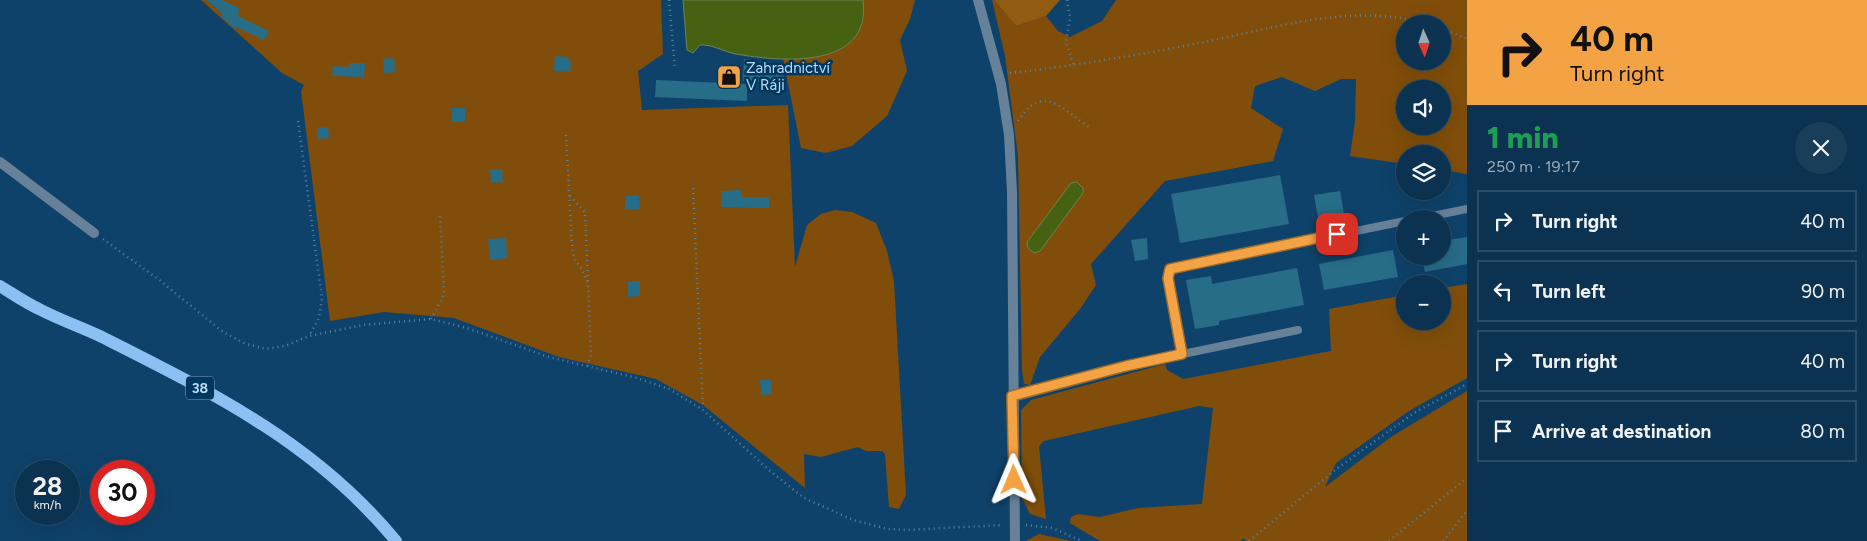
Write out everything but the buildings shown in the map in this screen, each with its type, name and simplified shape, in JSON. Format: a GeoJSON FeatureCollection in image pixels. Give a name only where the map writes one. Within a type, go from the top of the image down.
{"type":"FeatureCollection","features":[{"type":"Feature","properties":{"kind":"main road","name":"38"},"geometry":{"type":"LineString","coordinates":[[0,286],[38,309],[99,336],[208,392],[273,430],[311,458],[343,486],[396,541]]}},
{"type":"Feature","properties":{"kind":"street"},"geometry":{"type":"LineString","coordinates":[[978,0],[998,74],[1009,135],[1012,202],[1012,396],[1015,541]]}},
{"type":"Feature","properties":{"kind":"street"},"geometry":{"type":"LineString","coordinates":[[0,162],[94,233]]}},
{"type":"Feature","properties":{"kind":"lane"},"geometry":{"type":"LineString","coordinates":[[1451,213],[1467,210]]}},
{"type":"Feature","properties":{"kind":"lane"},"geometry":{"type":"LineString","coordinates":[[1182,354],[1168,278],[1170,269],[1396,223]]}},
{"type":"Feature","properties":{"kind":"lane"},"geometry":{"type":"LineString","coordinates":[[1012,396],[1126,366],[1298,330]]}},
{"type":"Feature","properties":{"kind":"path"},"geometry":{"type":"LineString","coordinates":[[668,0],[675,69]]}},
{"type":"Feature","properties":{"kind":"path"},"geometry":{"type":"LineString","coordinates":[[1067,0],[1070,18],[1066,43],[1074,65]]}},
{"type":"Feature","properties":{"kind":"path"},"geometry":{"type":"LineString","coordinates":[[998,74],[1132,56],[1314,20],[1370,15],[1396,17]]}},
{"type":"Feature","properties":{"kind":"path"},"geometry":{"type":"LineString","coordinates":[[1451,32],[1467,39]]}},
{"type":"Feature","properties":{"kind":"path"},"geometry":{"type":"LineString","coordinates":[[1009,135],[1029,106],[1040,100],[1049,100],[1090,128]]}},
{"type":"Feature","properties":{"kind":"path"},"geometry":{"type":"LineString","coordinates":[[298,120],[322,298],[319,318],[309,336]]}},
{"type":"Feature","properties":{"kind":"path"},"geometry":{"type":"LineString","coordinates":[[566,135],[574,259],[582,269],[588,283]]}},
{"type":"Feature","properties":{"kind":"path"},"geometry":{"type":"LineString","coordinates":[[693,188],[703,410]]}},
{"type":"Feature","properties":{"kind":"path"},"geometry":{"type":"LineString","coordinates":[[570,196],[585,212],[591,355],[586,367]]}},
{"type":"Feature","properties":{"kind":"path"},"geometry":{"type":"LineString","coordinates":[[431,319],[444,295],[440,215]]}},
{"type":"Feature","properties":{"kind":"path"},"geometry":{"type":"LineString","coordinates":[[94,233],[158,279],[223,332],[246,344],[266,349],[285,346],[309,336],[363,325],[431,319],[467,328],[549,357],[637,378],[669,389],[703,410],[804,498],[832,512],[888,529],[970,528],[1015,524],[1052,528],[1082,541]]}},
{"type":"Feature","properties":{"kind":"path"},"geometry":{"type":"LineString","coordinates":[[1249,541],[1339,466],[1414,413],[1467,384]]}},
{"type":"Feature","properties":{"kind":"path"},"geometry":{"type":"LineString","coordinates":[[1389,541],[1467,478]]}},
{"type":"Feature","properties":{"kind":"path"},"geometry":{"type":"LineString","coordinates":[[1442,541],[1467,511]]}},
{"type":"Feature","properties":{"kind":"shaded area"},"geometry":{"type":"Polygon","coordinates":[[[201,0],[661,0],[663,54],[638,71],[642,110],[788,105],[795,267],[807,225],[821,214],[835,210],[852,212],[876,223],[887,251],[894,281],[906,495],[899,509],[889,507],[885,454],[882,451],[866,451],[858,447],[821,457],[804,454],[805,488],[703,405],[656,379],[559,357],[454,318],[384,312],[330,321],[301,91],[304,85],[282,73],[201,0]]]}},
{"type":"Feature","properties":{"kind":"shaded area"},"geometry":{"type":"Polygon","coordinates":[[[683,0],[863,0],[862,23],[853,39],[839,50],[820,56],[776,59],[731,53],[704,45],[700,45],[693,53],[687,50],[683,0]]]}},
{"type":"Feature","properties":{"kind":"shaded area"},"geometry":{"type":"Polygon","coordinates":[[[863,0],[915,0],[910,19],[900,40],[907,71],[887,116],[852,146],[826,153],[801,148],[783,58],[818,57],[859,29],[863,20],[863,0]]]}},
{"type":"Feature","properties":{"kind":"shaded area"},"geometry":{"type":"Polygon","coordinates":[[[992,0],[1016,26],[1046,16],[1058,31],[1070,37],[1102,21],[1116,0],[1467,0],[1467,174],[1451,171],[1451,145],[1396,145],[1396,163],[1350,156],[1355,122],[1356,79],[1341,79],[1315,91],[1282,77],[1255,86],[1251,108],[1283,129],[1273,161],[1165,181],[1091,264],[1096,285],[1080,309],[1040,357],[1030,385],[1024,384],[1022,370],[1018,156],[1005,56],[992,0]]]}},
{"type":"Feature","properties":{"kind":"shaded area"},"geometry":{"type":"Polygon","coordinates":[[[994,0],[1060,0],[1046,16],[1016,26],[994,0]]]}},
{"type":"Feature","properties":{"kind":"shaded area"},"geometry":{"type":"Polygon","coordinates":[[[1077,182],[1083,188],[1083,193],[1040,251],[1034,253],[1028,248],[1027,242],[1071,183],[1077,182]]]}},
{"type":"Feature","properties":{"kind":"shaded area"},"geometry":{"type":"Polygon","coordinates":[[[1467,284],[1467,378],[1409,411],[1336,463],[1325,487],[1391,437],[1467,391],[1467,541],[1246,541],[1243,538],[1241,541],[1100,541],[1070,523],[1071,517],[1078,514],[1100,517],[1138,508],[1202,504],[1213,408],[1199,406],[1044,441],[1039,446],[1046,519],[1030,514],[1022,498],[1021,410],[1031,400],[1165,364],[1167,370],[1183,379],[1331,351],[1329,309],[1396,297],[1396,330],[1451,330],[1451,287],[1467,284]]]}},
{"type":"Feature","properties":{"kind":"shaded area"},"geometry":{"type":"Polygon","coordinates":[[[1039,534],[1071,541],[1026,541],[1039,534]]]}},
{"type":"Feature","properties":{"kind":"place","name":"Zahradnictví V Ráji"},"geometry":{"type":"Point","coordinates":[729,77]}},
{"type":"Feature","properties":{"kind":"route"},"geometry":{"type":"LineString","coordinates":[[1014,480],[1012,396],[1126,366],[1182,354],[1168,278],[1170,269],[1337,234]]}}]}
